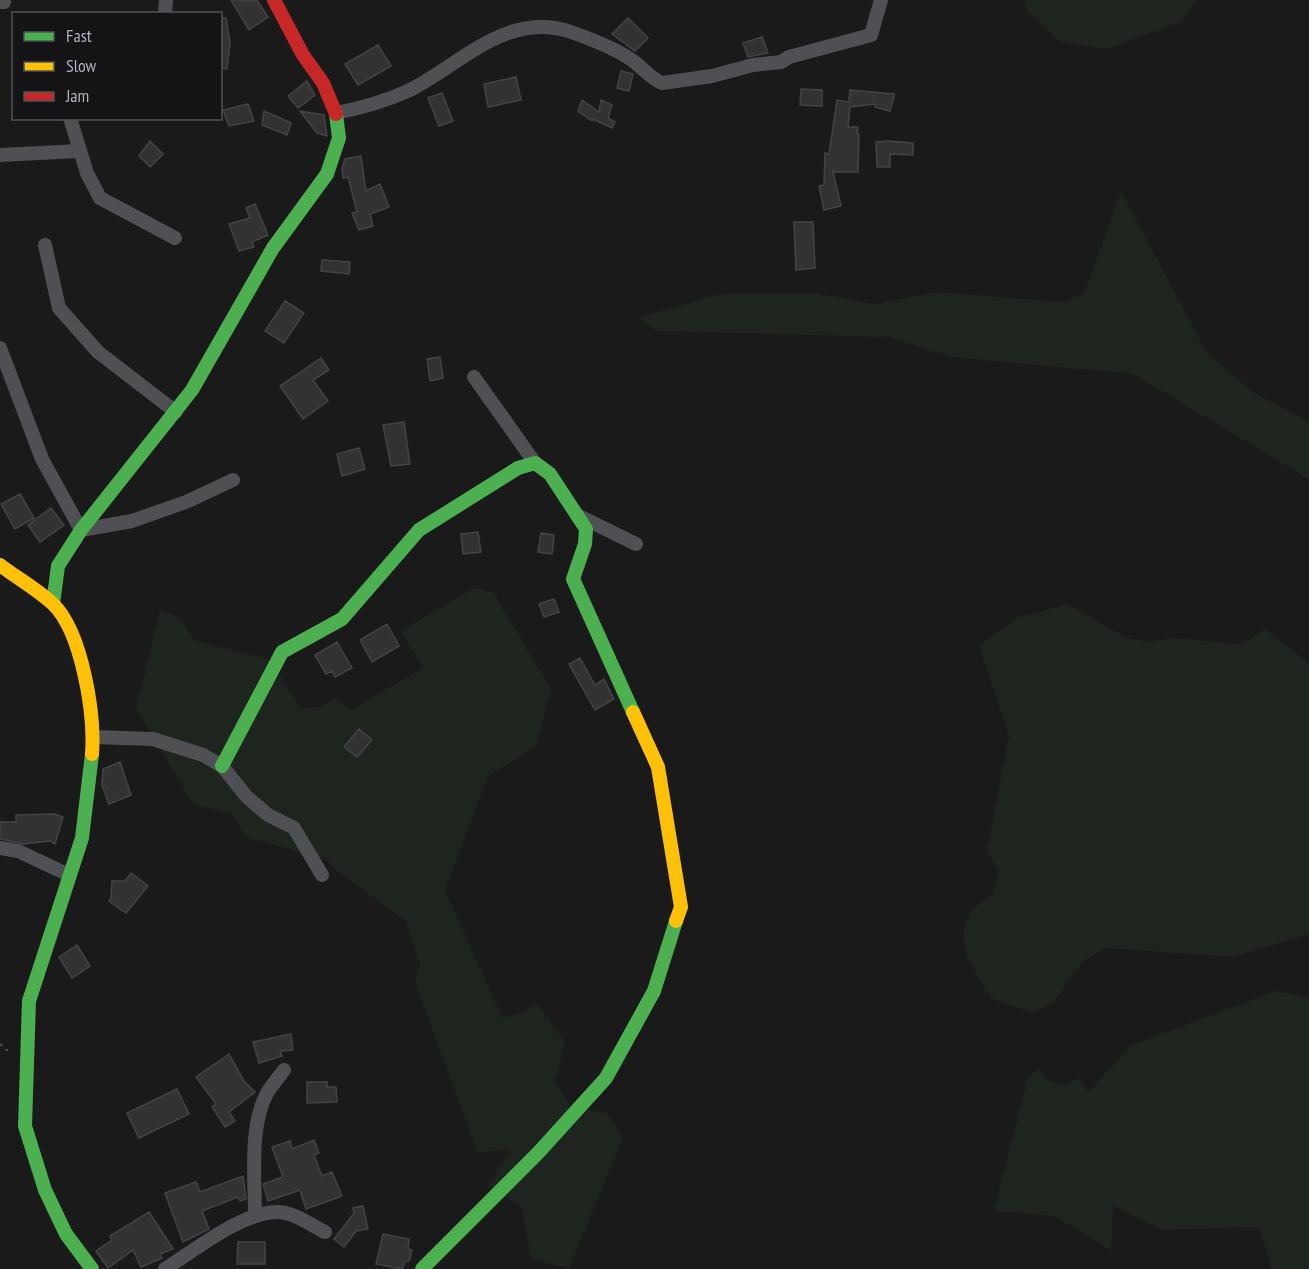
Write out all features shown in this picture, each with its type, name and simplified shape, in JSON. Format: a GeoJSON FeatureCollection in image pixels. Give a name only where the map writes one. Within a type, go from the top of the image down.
{"type":"FeatureCollection","features":[{"type":"Feature","properties":{"kind":"street"},"geometry":{"type":"LineString","coordinates":[[53,604],[58,566],[81,530],[176,412],[222,342],[273,248],[327,174],[339,138],[336,113],[323,83],[303,56],[274,0]]}},
{"type":"Feature","properties":{"kind":"street"},"geometry":{"type":"LineString","coordinates":[[336,113],[363,108],[411,89],[495,37],[525,28],[551,28],[571,32],[631,60],[662,83],[712,76],[753,65],[781,62],[789,57],[871,35],[881,0]]}},
{"type":"Feature","properties":{"kind":"street"},"geometry":{"type":"LineString","coordinates":[[71,120],[79,152],[100,198],[175,238]]}},
{"type":"Feature","properties":{"kind":"street"},"geometry":{"type":"LineString","coordinates":[[0,156],[79,152]]}},
{"type":"Feature","properties":{"kind":"street"},"geometry":{"type":"LineString","coordinates":[[45,246],[59,308],[99,352],[176,412]]}},
{"type":"Feature","properties":{"kind":"street"},"geometry":{"type":"LineString","coordinates":[[0,348],[42,459],[81,530]]}},
{"type":"Feature","properties":{"kind":"street"},"geometry":{"type":"LineString","coordinates":[[422,1269],[538,1153],[606,1078],[654,990],[681,907],[658,767],[573,579],[585,544],[586,529],[550,474],[535,463],[474,377]]}},
{"type":"Feature","properties":{"kind":"street"},"geometry":{"type":"LineString","coordinates":[[222,766],[282,652],[342,619],[419,530],[518,468],[535,463]]}},
{"type":"Feature","properties":{"kind":"street"},"geometry":{"type":"LineString","coordinates":[[81,530],[132,521],[186,502],[233,480]]}},
{"type":"Feature","properties":{"kind":"street"},"geometry":{"type":"LineString","coordinates":[[577,515],[636,544]]}},
{"type":"Feature","properties":{"kind":"street"},"geometry":{"type":"LineString","coordinates":[[0,565],[53,604],[67,622],[82,666],[93,737],[89,796],[82,838],[29,1001],[25,1055],[25,1126],[45,1190],[66,1234],[92,1269]]}},
{"type":"Feature","properties":{"kind":"street"},"geometry":{"type":"LineString","coordinates":[[93,737],[153,740],[203,755],[222,766],[246,796],[268,815],[294,828],[322,875]]}},
{"type":"Feature","properties":{"kind":"street"},"geometry":{"type":"LineString","coordinates":[[0,848],[18,851],[69,875]]}},
{"type":"Feature","properties":{"kind":"street"},"geometry":{"type":"LineString","coordinates":[[255,1215],[254,1166],[257,1122],[267,1093],[284,1070]]}},
{"type":"Feature","properties":{"kind":"street"},"geometry":{"type":"LineString","coordinates":[[165,1269],[255,1215],[280,1212],[294,1216],[325,1232]]}},
{"type":"Feature","properties":{"kind":"shaded area"},"geometry":{"type":"Polygon","coordinates":[[[1024,0],[1196,0],[1183,21],[1107,49],[1060,42],[1026,10],[1024,0]]]}},
{"type":"Feature","properties":{"kind":"shaded area"},"geometry":{"type":"Polygon","coordinates":[[[1121,191],[1207,353],[1253,392],[1309,422],[1309,479],[1133,374],[951,357],[889,337],[657,331],[638,318],[719,294],[814,293],[874,304],[937,292],[1064,302],[1084,294],[1121,191]]]}},
{"type":"Feature","properties":{"kind":"shaded area"},"geometry":{"type":"Polygon","coordinates":[[[474,588],[493,592],[551,689],[536,747],[488,776],[445,890],[503,1019],[538,1005],[565,1042],[555,1080],[569,1104],[608,1114],[623,1138],[569,1268],[531,1259],[522,1207],[487,1186],[511,1149],[478,1153],[415,983],[420,964],[406,921],[336,870],[324,858],[247,838],[232,814],[193,804],[136,708],[160,611],[179,616],[194,640],[271,660],[300,708],[320,707],[336,698],[351,710],[423,668],[401,631],[474,588]]]}},
{"type":"Feature","properties":{"kind":"shaded area"},"geometry":{"type":"Polygon","coordinates":[[[1068,604],[1126,638],[1150,642],[1173,638],[1241,644],[1266,629],[1309,664],[1309,934],[1234,957],[1105,948],[1082,962],[1054,1002],[1033,1013],[990,998],[967,957],[963,932],[972,909],[992,895],[999,871],[987,850],[1009,735],[979,645],[1019,617],[1068,604]]]}},
{"type":"Feature","properties":{"kind":"shaded area"},"geometry":{"type":"Polygon","coordinates":[[[1275,991],[1309,998],[1309,1269],[1272,1269],[1259,1227],[1163,1230],[1113,1206],[1111,1250],[1054,1216],[994,1211],[1028,1076],[1040,1068],[1048,1081],[1067,1085],[1079,1078],[1088,1093],[1130,1046],[1275,991]]]}},
{"type":"Feature","properties":{"kind":"building"},"geometry":{"type":"Polygon","coordinates":[[[231,0],[257,0],[268,17],[249,30],[231,0]]]}},
{"type":"Feature","properties":{"kind":"building"},"geometry":{"type":"Polygon","coordinates":[[[226,18],[230,43],[227,69],[222,68],[222,19],[226,18]]]}},
{"type":"Feature","properties":{"kind":"building"},"geometry":{"type":"Polygon","coordinates":[[[628,18],[648,38],[635,51],[612,34],[628,18]]]}},
{"type":"Feature","properties":{"kind":"building"},"geometry":{"type":"Polygon","coordinates":[[[762,37],[768,53],[748,57],[743,43],[762,37]]]}},
{"type":"Feature","properties":{"kind":"building"},"geometry":{"type":"Polygon","coordinates":[[[378,45],[391,66],[358,85],[345,64],[378,45]]]}},
{"type":"Feature","properties":{"kind":"building"},"geometry":{"type":"Polygon","coordinates":[[[621,71],[633,74],[629,91],[617,88],[621,71]]]}},
{"type":"Feature","properties":{"kind":"building"},"geometry":{"type":"Polygon","coordinates":[[[516,77],[521,100],[488,107],[484,84],[516,77]]]}},
{"type":"Feature","properties":{"kind":"building"},"geometry":{"type":"Polygon","coordinates":[[[307,81],[315,95],[298,108],[288,96],[307,81]]]}},
{"type":"Feature","properties":{"kind":"building"},"geometry":{"type":"Polygon","coordinates":[[[801,89],[822,90],[822,106],[800,105],[801,89]]]}},
{"type":"Feature","properties":{"kind":"building"},"geometry":{"type":"Polygon","coordinates":[[[850,90],[894,94],[894,97],[890,111],[875,107],[875,104],[850,107],[848,127],[858,127],[857,134],[859,134],[858,172],[833,172],[841,206],[824,210],[819,186],[824,185],[825,153],[829,154],[837,100],[849,102],[850,90]]]}},
{"type":"Feature","properties":{"kind":"building"},"geometry":{"type":"Polygon","coordinates":[[[442,93],[453,121],[439,126],[428,98],[442,93]]]}},
{"type":"Feature","properties":{"kind":"building"},"geometry":{"type":"Polygon","coordinates":[[[582,100],[599,112],[601,100],[612,105],[608,118],[615,122],[612,128],[593,119],[592,121],[578,111],[582,100]]]}},
{"type":"Feature","properties":{"kind":"building"},"geometry":{"type":"Polygon","coordinates":[[[248,104],[254,121],[229,126],[223,110],[248,104]]]}},
{"type":"Feature","properties":{"kind":"building"},"geometry":{"type":"Polygon","coordinates":[[[264,111],[291,123],[287,135],[262,125],[264,111]]]}},
{"type":"Feature","properties":{"kind":"building"},"geometry":{"type":"Polygon","coordinates":[[[300,111],[324,115],[327,136],[317,133],[300,111]]]}},
{"type":"Feature","properties":{"kind":"building"},"geometry":{"type":"Polygon","coordinates":[[[150,141],[163,154],[150,167],[139,156],[150,141]]]}},
{"type":"Feature","properties":{"kind":"building"},"geometry":{"type":"Polygon","coordinates":[[[876,142],[913,143],[913,155],[890,154],[890,167],[877,167],[876,142]]]}},
{"type":"Feature","properties":{"kind":"building"},"geometry":{"type":"Polygon","coordinates":[[[361,156],[366,191],[380,184],[389,207],[370,214],[373,226],[359,230],[352,213],[357,212],[348,177],[343,178],[342,168],[345,159],[361,156]]]}},
{"type":"Feature","properties":{"kind":"building"},"geometry":{"type":"Polygon","coordinates":[[[255,204],[268,235],[252,242],[254,247],[239,251],[229,224],[250,218],[246,208],[255,204]]]}},
{"type":"Feature","properties":{"kind":"building"},"geometry":{"type":"Polygon","coordinates":[[[794,222],[813,222],[815,268],[796,270],[794,222]]]}},
{"type":"Feature","properties":{"kind":"building"},"geometry":{"type":"Polygon","coordinates":[[[322,260],[350,262],[349,274],[321,271],[322,260]]]}},
{"type":"Feature","properties":{"kind":"building"},"geometry":{"type":"Polygon","coordinates":[[[285,301],[304,313],[284,343],[265,331],[285,301]]]}},
{"type":"Feature","properties":{"kind":"building"},"geometry":{"type":"Polygon","coordinates":[[[440,357],[443,378],[430,381],[427,359],[440,357]]]}},
{"type":"Feature","properties":{"kind":"building"},"geometry":{"type":"Polygon","coordinates":[[[321,358],[329,370],[313,380],[328,401],[303,419],[280,386],[321,358]]]}},
{"type":"Feature","properties":{"kind":"building"},"geometry":{"type":"Polygon","coordinates":[[[404,422],[410,464],[391,466],[383,425],[404,422]]]}},
{"type":"Feature","properties":{"kind":"building"},"geometry":{"type":"Polygon","coordinates":[[[359,448],[365,469],[342,476],[337,454],[359,448]]]}},
{"type":"Feature","properties":{"kind":"building"},"geometry":{"type":"Polygon","coordinates":[[[20,494],[34,518],[15,529],[1,504],[20,494]]]}},
{"type":"Feature","properties":{"kind":"building"},"geometry":{"type":"Polygon","coordinates":[[[51,508],[64,525],[40,542],[28,525],[51,508]]]}},
{"type":"Feature","properties":{"kind":"building"},"geometry":{"type":"Polygon","coordinates":[[[478,532],[481,552],[463,554],[461,534],[478,532]]]}},
{"type":"Feature","properties":{"kind":"building"},"geometry":{"type":"Polygon","coordinates":[[[541,533],[554,535],[552,554],[538,552],[541,533]]]}},
{"type":"Feature","properties":{"kind":"building"},"geometry":{"type":"Polygon","coordinates":[[[554,599],[559,612],[544,617],[539,604],[554,599]]]}},
{"type":"Feature","properties":{"kind":"building"},"geometry":{"type":"Polygon","coordinates":[[[387,624],[399,646],[372,662],[360,640],[387,624]]]}},
{"type":"Feature","properties":{"kind":"building"},"geometry":{"type":"Polygon","coordinates":[[[337,642],[352,668],[335,677],[332,671],[326,674],[315,655],[337,642]]]}},
{"type":"Feature","properties":{"kind":"building"},"geometry":{"type":"Polygon","coordinates":[[[580,658],[595,685],[604,679],[614,699],[595,710],[569,664],[580,658]]]}},
{"type":"Feature","properties":{"kind":"building"},"geometry":{"type":"Polygon","coordinates":[[[359,729],[372,740],[357,757],[344,747],[359,729]]]}},
{"type":"Feature","properties":{"kind":"building"},"geometry":{"type":"Polygon","coordinates":[[[120,762],[131,795],[109,804],[102,785],[103,769],[120,762]]]}},
{"type":"Feature","properties":{"kind":"building"},"geometry":{"type":"Polygon","coordinates":[[[54,814],[63,817],[55,844],[50,841],[23,844],[0,839],[0,822],[16,822],[16,815],[54,814]]]}},
{"type":"Feature","properties":{"kind":"building"},"geometry":{"type":"Polygon","coordinates":[[[131,873],[148,886],[126,913],[109,901],[112,881],[125,881],[131,873]]]}},
{"type":"Feature","properties":{"kind":"building"},"geometry":{"type":"Polygon","coordinates":[[[77,945],[90,966],[72,978],[59,957],[77,945]]]}},
{"type":"Feature","properties":{"kind":"building"},"geometry":{"type":"Polygon","coordinates":[[[291,1034],[293,1050],[280,1051],[282,1056],[259,1063],[253,1042],[291,1034]]]}},
{"type":"Feature","properties":{"kind":"building"},"geometry":{"type":"Polygon","coordinates":[[[229,1054],[244,1081],[255,1092],[229,1112],[235,1121],[225,1127],[212,1107],[216,1104],[196,1077],[229,1054]]]}},
{"type":"Feature","properties":{"kind":"building"},"geometry":{"type":"Polygon","coordinates":[[[307,1082],[327,1082],[327,1087],[336,1087],[337,1102],[307,1103],[307,1082]]]}},
{"type":"Feature","properties":{"kind":"building"},"geometry":{"type":"Polygon","coordinates":[[[177,1089],[189,1114],[139,1138],[127,1113],[177,1089]]]}},
{"type":"Feature","properties":{"kind":"building"},"geometry":{"type":"Polygon","coordinates":[[[314,1140],[319,1153],[314,1155],[322,1176],[332,1172],[342,1196],[306,1209],[300,1190],[268,1201],[263,1184],[283,1177],[272,1147],[290,1141],[292,1149],[314,1140]]]}},
{"type":"Feature","properties":{"kind":"building"},"geometry":{"type":"Polygon","coordinates":[[[243,1176],[246,1199],[240,1201],[238,1197],[202,1211],[209,1229],[183,1242],[165,1193],[196,1182],[200,1192],[243,1176]]]}},
{"type":"Feature","properties":{"kind":"building"},"geometry":{"type":"Polygon","coordinates":[[[363,1206],[368,1229],[356,1231],[344,1247],[334,1239],[354,1213],[353,1208],[363,1206]]]}},
{"type":"Feature","properties":{"kind":"building"},"geometry":{"type":"Polygon","coordinates":[[[149,1212],[173,1249],[160,1254],[162,1258],[141,1267],[133,1250],[108,1268],[96,1251],[112,1240],[110,1236],[149,1212]]]}},
{"type":"Feature","properties":{"kind":"building"},"geometry":{"type":"Polygon","coordinates":[[[383,1234],[409,1239],[408,1249],[412,1250],[409,1261],[405,1262],[402,1269],[376,1264],[383,1234]]]}},
{"type":"Feature","properties":{"kind":"building"},"geometry":{"type":"Polygon","coordinates":[[[238,1242],[265,1242],[265,1264],[237,1264],[238,1242]]]}},
{"type":"Feature","properties":{"kind":"traffic: fast"},"geometry":{"type":"LineString","coordinates":[[53,604],[58,566],[81,530],[192,390],[273,248],[327,174],[339,138],[336,114]]}},
{"type":"Feature","properties":{"kind":"traffic: fast"},"geometry":{"type":"LineString","coordinates":[[222,766],[282,652],[342,619],[419,530],[518,468],[535,463],[550,474],[586,529],[585,544],[573,579],[633,712]]}},
{"type":"Feature","properties":{"kind":"traffic: fast"},"geometry":{"type":"LineString","coordinates":[[92,754],[82,838],[29,1001],[25,1126],[45,1190],[66,1234],[92,1269]]}},
{"type":"Feature","properties":{"kind":"traffic: fast"},"geometry":{"type":"LineString","coordinates":[[422,1269],[538,1153],[606,1078],[654,991],[676,921]]}},
{"type":"Feature","properties":{"kind":"traffic: slow"},"geometry":{"type":"LineString","coordinates":[[0,565],[53,604],[72,634],[89,696],[92,754]]}},
{"type":"Feature","properties":{"kind":"traffic: slow"},"geometry":{"type":"LineString","coordinates":[[633,712],[658,767],[681,907],[676,921]]}},
{"type":"Feature","properties":{"kind":"traffic: jam"},"geometry":{"type":"LineString","coordinates":[[274,0],[303,55],[323,83],[336,114]]}}]}
